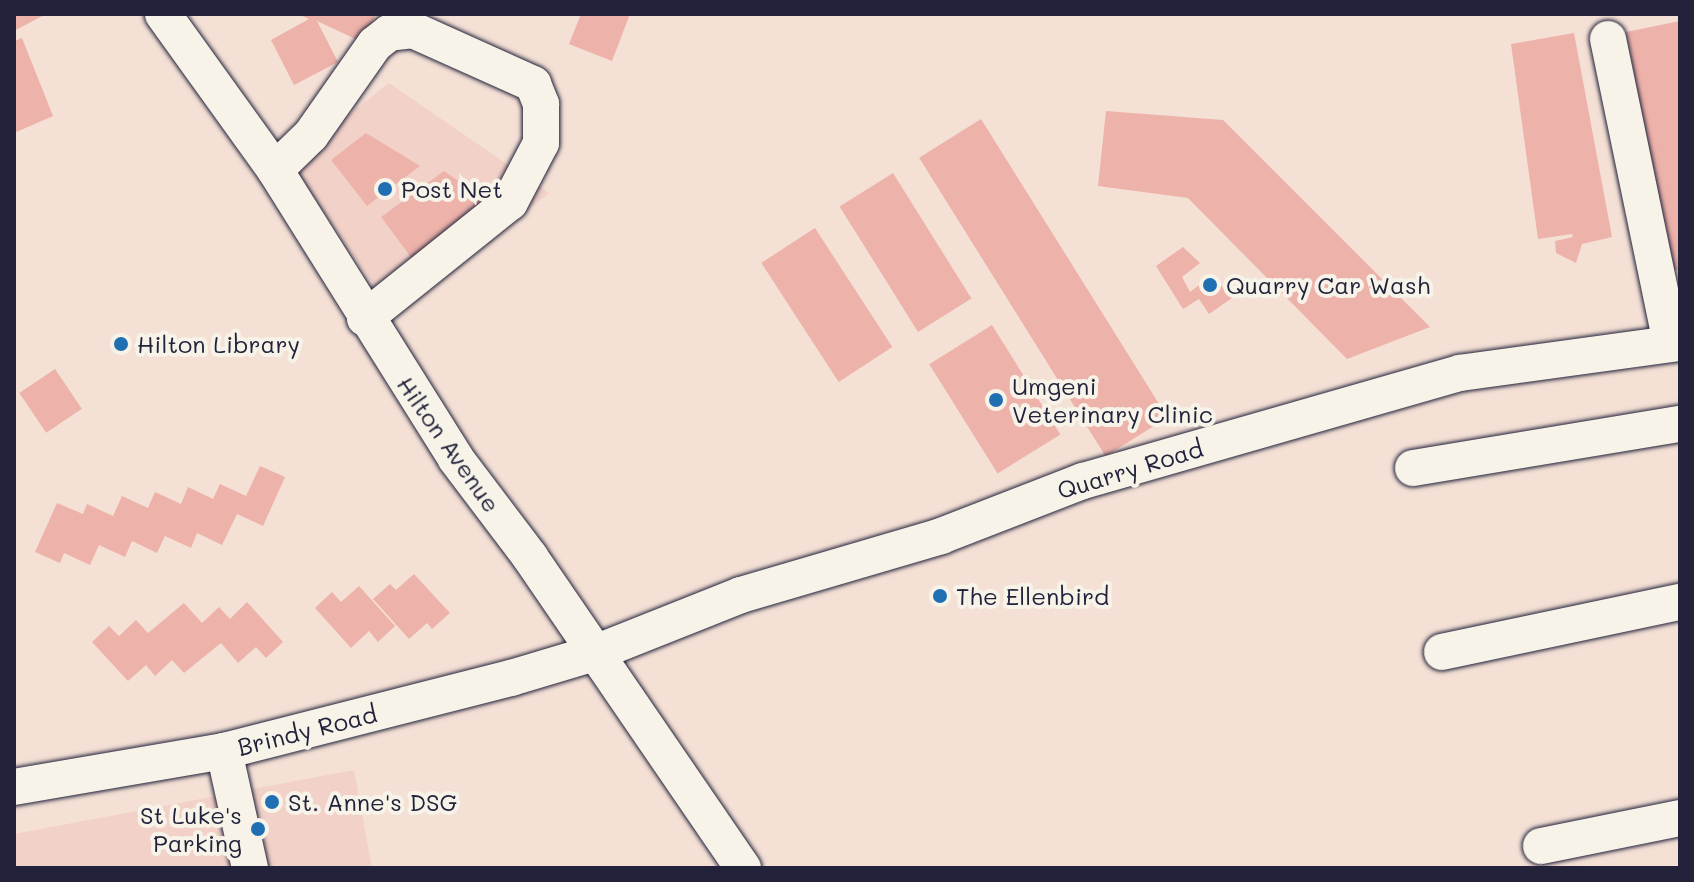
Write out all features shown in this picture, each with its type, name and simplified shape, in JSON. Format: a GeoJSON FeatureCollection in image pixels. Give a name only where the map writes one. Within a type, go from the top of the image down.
{"type":"FeatureCollection","features":[{"type":"Feature","properties":{"kind":"street","name":"Hilton Avenue"},"geometry":{"type":"LineString","coordinates":[[163,14],[275,170],[456,459],[530,557],[743,868]]}},
{"type":"Feature","properties":{"kind":"street"},"geometry":{"type":"LineString","coordinates":[[275,170],[311,135],[375,44],[389,33],[413,30],[533,84],[541,104],[541,143],[510,202],[365,318]]}},
{"type":"Feature","properties":{"kind":"street"},"geometry":{"type":"LineString","coordinates":[[1608,39],[1675,343]]}},
{"type":"Feature","properties":{"kind":"street","name":"Quarry Road"},"geometry":{"type":"LineString","coordinates":[[595,653],[741,595],[941,536],[1083,481],[1256,431],[1460,373],[1675,343]]}},
{"type":"Feature","properties":{"kind":"street"},"geometry":{"type":"LineString","coordinates":[[1413,468],[1680,424]]}},
{"type":"Feature","properties":{"kind":"street"},"geometry":{"type":"LineString","coordinates":[[1442,652],[1680,602]]}},
{"type":"Feature","properties":{"kind":"street","name":"Brindy Road"},"geometry":{"type":"LineString","coordinates":[[14,787],[224,751],[595,653]]}},
{"type":"Feature","properties":{"kind":"street"},"geometry":{"type":"LineString","coordinates":[[224,751],[250,868]]}},
{"type":"Feature","properties":{"kind":"street"},"geometry":{"type":"LineString","coordinates":[[1541,846],[1680,818]]}},
{"type":"Feature","properties":{"kind":"shaded area"},"geometry":{"type":"Polygon","coordinates":[[[389,83],[549,193],[395,315],[289,162],[389,83]]]}},
{"type":"Feature","properties":{"kind":"shaded area","name":"St. Anne's DSG"},"geometry":{"type":"Polygon","coordinates":[[[354,770],[372,868],[14,868],[14,834],[354,770]]]}},
{"type":"Feature","properties":{"kind":"building"},"geometry":{"type":"Polygon","coordinates":[[[14,14],[46,14],[14,31],[14,14]]]}},
{"type":"Feature","properties":{"kind":"building"},"geometry":{"type":"Polygon","coordinates":[[[298,14],[376,14],[362,42],[317,21],[338,62],[294,85],[271,40],[309,19],[298,14]]]}},
{"type":"Feature","properties":{"kind":"building"},"geometry":{"type":"Polygon","coordinates":[[[581,14],[630,14],[612,61],[569,44],[581,14]]]}},
{"type":"Feature","properties":{"kind":"building"},"geometry":{"type":"Polygon","coordinates":[[[1680,21],[1680,269],[1672,271],[1626,32],[1680,21]]]}},
{"type":"Feature","properties":{"kind":"building"},"geometry":{"type":"Polygon","coordinates":[[[1574,33],[1612,237],[1582,244],[1576,263],[1556,253],[1555,241],[1573,237],[1572,234],[1538,239],[1511,44],[1574,33]]]}},
{"type":"Feature","properties":{"kind":"building"},"geometry":{"type":"Polygon","coordinates":[[[22,38],[53,116],[14,133],[14,41],[22,38]]]}},
{"type":"Feature","properties":{"kind":"building"},"geometry":{"type":"Polygon","coordinates":[[[1106,111],[1223,120],[1430,327],[1347,359],[1188,198],[1098,186],[1106,111]]]}},
{"type":"Feature","properties":{"kind":"building"},"geometry":{"type":"Polygon","coordinates":[[[981,119],[1168,418],[1106,456],[919,158],[981,119]]]}},
{"type":"Feature","properties":{"kind":"building"},"geometry":{"type":"Polygon","coordinates":[[[366,133],[420,166],[367,206],[331,160],[366,133]]]}},
{"type":"Feature","properties":{"kind":"building"},"geometry":{"type":"Polygon","coordinates":[[[444,171],[495,206],[416,264],[381,217],[444,171]]]}},
{"type":"Feature","properties":{"kind":"building"},"geometry":{"type":"Polygon","coordinates":[[[893,173],[971,299],[918,332],[840,206],[893,173]]]}},
{"type":"Feature","properties":{"kind":"building"},"geometry":{"type":"Polygon","coordinates":[[[815,228],[892,347],[839,382],[761,263],[815,228]]]}},
{"type":"Feature","properties":{"kind":"building","name":"Quarry Car Wash"},"geometry":{"type":"Polygon","coordinates":[[[1183,247],[1200,263],[1182,277],[1190,292],[1212,275],[1232,298],[1209,314],[1199,299],[1183,309],[1156,266],[1183,247]]]}},
{"type":"Feature","properties":{"kind":"building","name":"Umgeni Veterinary Clinic"},"geometry":{"type":"Polygon","coordinates":[[[992,325],[1060,434],[998,474],[929,364],[992,325]]]}},
{"type":"Feature","properties":{"kind":"building"},"geometry":{"type":"Polygon","coordinates":[[[55,369],[82,409],[46,433],[19,393],[55,369]]]}},
{"type":"Feature","properties":{"kind":"building"},"geometry":{"type":"Polygon","coordinates":[[[260,466],[285,477],[263,526],[237,514],[222,545],[197,533],[191,548],[165,536],[157,553],[132,541],[125,557],[99,545],[90,565],[64,553],[60,563],[35,552],[57,503],[83,514],[87,504],[113,516],[122,496],[148,508],[155,492],[181,504],[188,487],[213,499],[220,484],[246,496],[260,466]]]}},
{"type":"Feature","properties":{"kind":"building"},"geometry":{"type":"Polygon","coordinates":[[[414,574],[450,613],[432,629],[427,623],[409,639],[373,599],[390,584],[396,590],[414,574]]]}},
{"type":"Feature","properties":{"kind":"building"},"geometry":{"type":"Polygon","coordinates":[[[359,586],[395,626],[378,642],[369,631],[351,648],[315,608],[332,592],[341,602],[359,586]]]}},
{"type":"Feature","properties":{"kind":"building"},"geometry":{"type":"Polygon","coordinates":[[[247,602],[283,642],[266,658],[256,647],[238,663],[221,643],[184,673],[172,660],[155,676],[146,665],[128,681],[92,642],[109,626],[119,636],[136,620],[148,633],[184,603],[202,623],[219,607],[230,619],[247,602]]]}},
{"type":"Feature","properties":{"kind":"place","name":"Post Net"},"geometry":{"type":"Point","coordinates":[385,189]}},
{"type":"Feature","properties":{"kind":"place","name":"Quarry Car Wash"},"geometry":{"type":"Point","coordinates":[1210,285]}},
{"type":"Feature","properties":{"kind":"place","name":"Hilton Library"},"geometry":{"type":"Point","coordinates":[121,344]}},
{"type":"Feature","properties":{"kind":"place","name":"Umgeni Veterinary Clinic"},"geometry":{"type":"Point","coordinates":[996,400]}},
{"type":"Feature","properties":{"kind":"place","name":"The Ellenbird"},"geometry":{"type":"Point","coordinates":[940,596]}},
{"type":"Feature","properties":{"kind":"place","name":"St. Anne's DSG"},"geometry":{"type":"Point","coordinates":[272,802]}},
{"type":"Feature","properties":{"kind":"place","name":"St Luke's Parking"},"geometry":{"type":"Point","coordinates":[258,829]}}]}
